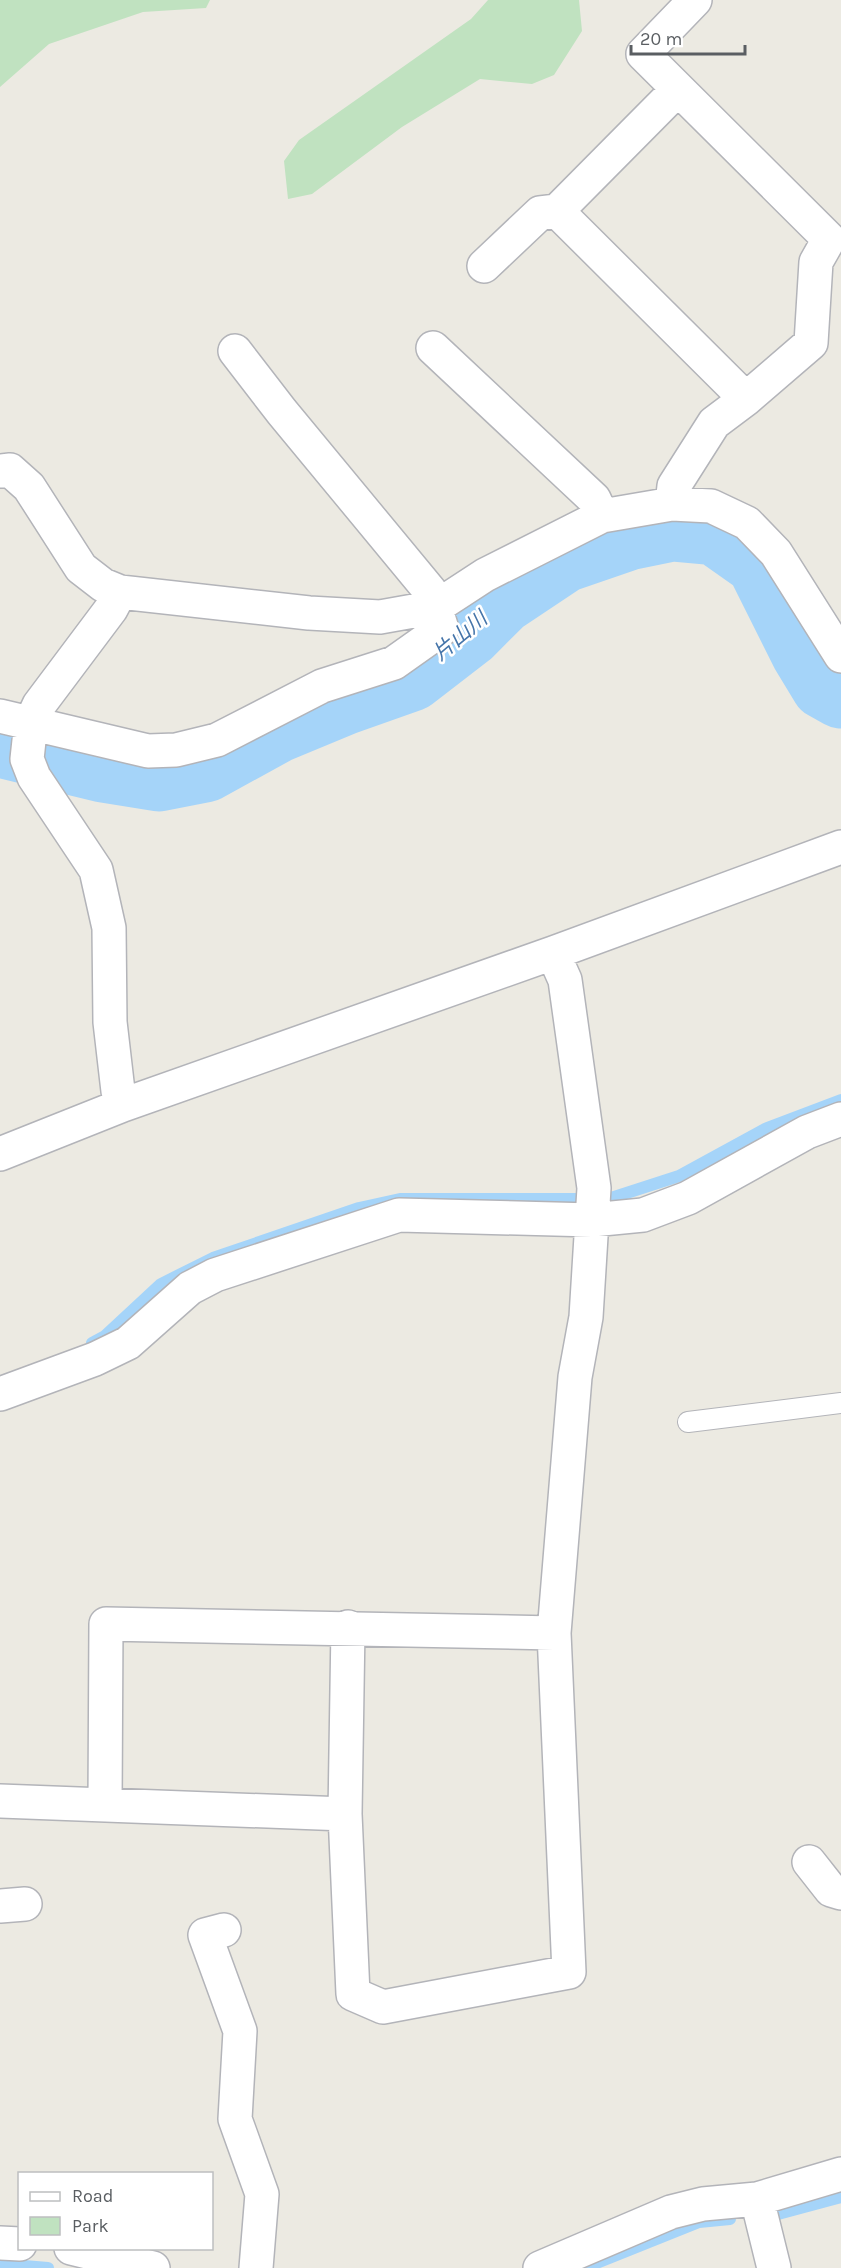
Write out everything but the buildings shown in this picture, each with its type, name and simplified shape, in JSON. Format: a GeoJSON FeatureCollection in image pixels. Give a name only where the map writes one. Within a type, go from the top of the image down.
{"type":"FeatureCollection","features":[{"type":"Feature","properties":{"kind":"street"},"geometry":{"type":"LineString","coordinates":[[672,504],[674,486],[714,423],[746,399],[811,343],[816,262],[835,242],[643,54],[695,0]]}},
{"type":"Feature","properties":{"kind":"street"},"geometry":{"type":"LineString","coordinates":[[484,266],[540,213],[557,212],[678,89]]}},
{"type":"Feature","properties":{"kind":"street"},"geometry":{"type":"LineString","coordinates":[[557,212],[746,399]]}},
{"type":"Feature","properties":{"kind":"street"},"geometry":{"type":"LineString","coordinates":[[433,348],[594,499],[602,516]]}},
{"type":"Feature","properties":{"kind":"street"},"geometry":{"type":"LineString","coordinates":[[22,732],[148,751],[176,750],[217,740],[322,686],[394,663],[442,629],[430,591],[282,412],[235,351]]}},
{"type":"Feature","properties":{"kind":"street"},"geometry":{"type":"LineString","coordinates":[[0,471],[10,471],[29,487],[81,568],[103,585],[120,592],[309,613],[380,617],[436,607],[495,570],[602,516],[672,504],[711,506],[747,523],[776,553],[841,656]]}},
{"type":"Feature","properties":{"kind":"street"},"geometry":{"type":"LineString","coordinates":[[120,592],[111,609],[39,705],[22,732],[34,777],[96,870],[109,928],[110,1022],[118,1091],[123,1105]]}},
{"type":"Feature","properties":{"kind":"street"},"geometry":{"type":"LineString","coordinates":[[0,1154],[123,1105],[553,953],[841,847]]}},
{"type":"Feature","properties":{"kind":"street"},"geometry":{"type":"LineString","coordinates":[[348,1627],[345,1814],[352,1994],[383,2007],[569,1972],[554,1633],[575,1377],[586,1317],[594,1188],[565,980],[553,953]]}},
{"type":"Feature","properties":{"kind":"street"},"geometry":{"type":"LineString","coordinates":[[0,1394],[95,1359],[128,1343],[190,1288],[215,1275],[370,1223],[399,1215],[592,1220],[643,1215],[687,1198],[807,1132],[841,1119]]}},
{"type":"Feature","properties":{"kind":"street"},"geometry":{"type":"LineString","coordinates":[[105,1805],[106,1624],[348,1627],[554,1633]]}},
{"type":"Feature","properties":{"kind":"street"},"geometry":{"type":"LineString","coordinates":[[0,1801],[345,1814]]}},
{"type":"Feature","properties":{"kind":"street"},"geometry":{"type":"LineString","coordinates":[[809,1862],[831,1890],[841,1893]]}},
{"type":"Feature","properties":{"kind":"street"},"geometry":{"type":"LineString","coordinates":[[224,1930],[205,1935],[240,2031],[234,2119],[261,2194],[256,2268]]}},
{"type":"Feature","properties":{"kind":"street"},"geometry":{"type":"LineString","coordinates":[[540,2268],[671,2212],[703,2204],[757,2199],[841,2174]]}},
{"type":"Feature","properties":{"kind":"street"},"geometry":{"type":"LineString","coordinates":[[757,2199],[774,2268]]}},
{"type":"Feature","properties":{"kind":"street"},"geometry":{"type":"LineString","coordinates":[[0,2243],[18,2244]]}},
{"type":"Feature","properties":{"kind":"street"},"geometry":{"type":"LineString","coordinates":[[79,2250],[153,2268]]}},
{"type":"Feature","properties":{"kind":"lane"},"geometry":{"type":"LineString","coordinates":[[687,1422],[841,1403]]}},
{"type":"Feature","properties":{"kind":"green space"},"geometry":{"type":"Polygon","coordinates":[[[0,0],[210,0],[206,8],[143,12],[49,44],[0,87],[0,0]]]}},
{"type":"Feature","properties":{"kind":"green space"},"geometry":{"type":"Polygon","coordinates":[[[488,0],[579,0],[582,31],[554,75],[532,84],[480,79],[402,127],[312,194],[288,199],[284,161],[299,140],[471,19],[488,0]]]}},
{"type":"Feature","properties":{"kind":"waterway","name":"片山川"},"geometry":{"type":"LineString","coordinates":[[0,743],[103,768],[159,777],[205,768],[276,729],[346,700],[411,677],[468,633],[501,600],[564,558],[628,536],[672,527],[716,531],[760,562],[805,652],[825,685],[841,694]]}},
{"type":"Feature","properties":{"kind":"waterway"},"geometry":{"type":"LineString","coordinates":[[92,1343],[105,1336],[161,1284],[213,1258],[359,1208],[400,1199],[608,1199],[679,1176],[767,1128],[841,1100]]}},
{"type":"Feature","properties":{"kind":"waterway"},"geometry":{"type":"LineString","coordinates":[[778,2214],[841,2197]]}},
{"type":"Feature","properties":{"kind":"waterway"},"geometry":{"type":"LineString","coordinates":[[584,2268],[699,2222],[730,2219]]}},
{"type":"Feature","properties":{"kind":"waterway"},"geometry":{"type":"LineString","coordinates":[[0,2264],[48,2268]]}}]}
